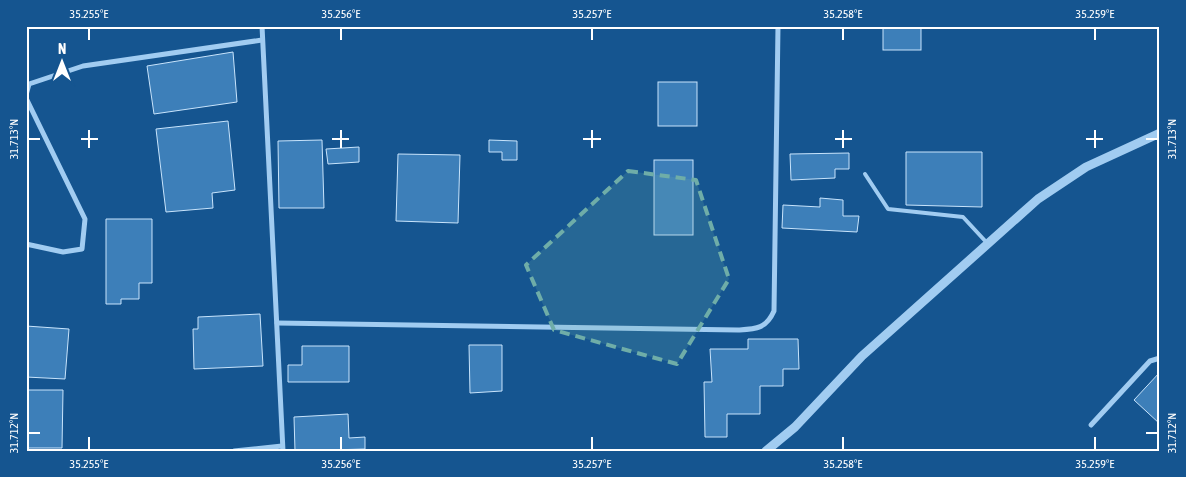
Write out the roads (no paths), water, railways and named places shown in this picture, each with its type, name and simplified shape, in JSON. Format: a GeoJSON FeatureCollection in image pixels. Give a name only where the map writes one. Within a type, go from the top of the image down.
{"type":"FeatureCollection","features":[{"type":"Feature","properties":{"kind":"street"},"geometry":{"type":"LineString","coordinates":[[234,451],[282,448],[262,26]]}},
{"type":"Feature","properties":{"kind":"street"},"geometry":{"type":"LineString","coordinates":[[277,323],[738,330],[756,329],[769,322],[774,311],[778,26]]}},
{"type":"Feature","properties":{"kind":"street"},"geometry":{"type":"LineString","coordinates":[[26,244],[63,252],[82,250],[85,219],[26,97],[29,84],[83,66],[262,40]]}},
{"type":"Feature","properties":{"kind":"street"},"geometry":{"type":"LineString","coordinates":[[766,451],[795,427],[862,356],[1038,199],[1086,168],[1160,133]]}},
{"type":"Feature","properties":{"kind":"street"},"geometry":{"type":"LineString","coordinates":[[1091,425],[1150,361],[1160,358]]}},
{"type":"Feature","properties":{"kind":"lane"},"geometry":{"type":"LineString","coordinates":[[865,174],[888,209],[963,217],[988,244]]}}]}
